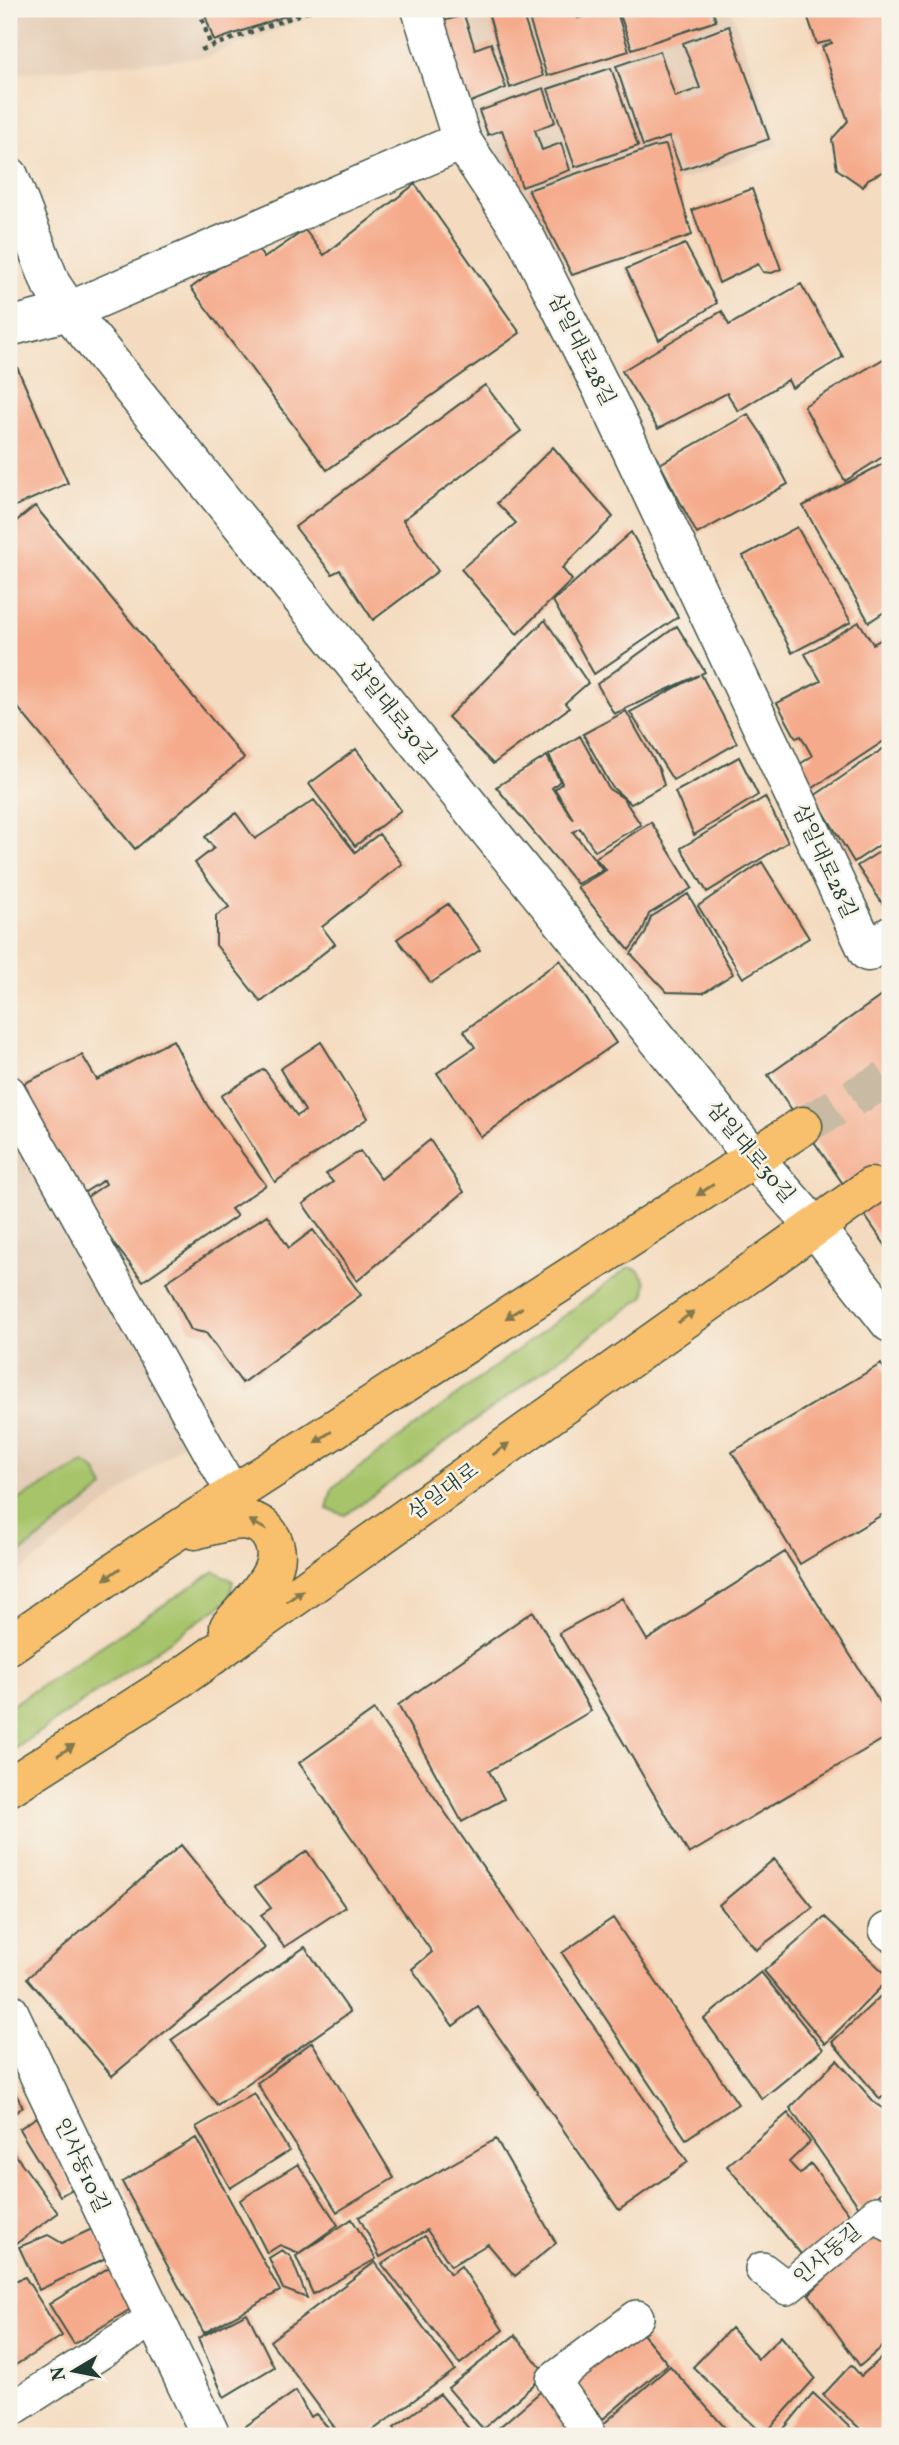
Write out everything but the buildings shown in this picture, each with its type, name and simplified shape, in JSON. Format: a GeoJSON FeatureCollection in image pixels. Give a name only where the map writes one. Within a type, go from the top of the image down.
{"type":"FeatureCollection","features":[{"type":"Feature","properties":{"kind":"main road"},"geometry":{"type":"LineString","coordinates":[[9,1646],[144,1552],[803,1126]]}},
{"type":"Feature","properties":{"kind":"main road","name":"삼일대로"},"geometry":{"type":"LineString","coordinates":[[9,1787],[185,1675],[871,1187]]}},
{"type":"Feature","properties":{"kind":"main road"},"geometry":{"type":"LineString","coordinates":[[144,1552],[183,1533],[246,1519],[267,1528],[276,1547],[274,1567],[250,1603],[185,1675]]}},
{"type":"Feature","properties":{"kind":"street","name":"삼일대로28길"},"geometry":{"type":"LineString","coordinates":[[421,9],[462,141],[527,240],[879,944]]}},
{"type":"Feature","properties":{"kind":"street"},"geometry":{"type":"LineString","coordinates":[[9,327],[69,311],[462,141]]}},
{"type":"Feature","properties":{"kind":"street","name":"삼일대로30길"},"geometry":{"type":"LineString","coordinates":[[9,176],[51,284],[69,311],[890,1323]]}},
{"type":"Feature","properties":{"kind":"street","name":"인사동10길"},"geometry":{"type":"LineString","coordinates":[[9,2011],[211,2436]]}},
{"type":"Feature","properties":{"kind":"lane"},"geometry":{"type":"LineString","coordinates":[[9,1092],[234,1495]]}},
{"type":"Feature","properties":{"kind":"lane","name":"인사동길"},"geometry":{"type":"LineString","coordinates":[[762,2269],[787,2288],[877,2213],[890,2225]]}},
{"type":"Feature","properties":{"kind":"lane"},"geometry":{"type":"LineString","coordinates":[[587,2434],[553,2380],[637,2317]]}},
{"type":"Feature","properties":{"kind":"lane"},"geometry":{"type":"LineString","coordinates":[[9,2411],[154,2318]]}},
{"type":"Feature","properties":{"kind":"path"},"geometry":{"type":"LineString","coordinates":[[199,9],[211,47]]}},
{"type":"Feature","properties":{"kind":"path"},"geometry":{"type":"LineString","coordinates":[[201,50],[315,9]]}},
{"type":"Feature","properties":{"kind":"shaded area"},"geometry":{"type":"Polygon","coordinates":[[[9,9],[332,9],[205,57],[9,74],[9,9]]]}},
{"type":"Feature","properties":{"kind":"shaded area"},"geometry":{"type":"Polygon","coordinates":[[[412,9],[731,9],[779,145],[538,232],[455,160],[412,9]]]}},
{"type":"Feature","properties":{"kind":"shaded area"},"geometry":{"type":"Polygon","coordinates":[[[28,1135],[200,1430],[9,1581],[9,1141],[28,1135]]]}},
{"type":"Feature","properties":{"kind":"green space"},"geometry":{"type":"Polygon","coordinates":[[[629,1267],[638,1270],[646,1281],[645,1296],[350,1512],[345,1515],[327,1509],[332,1488],[629,1267]]]}},
{"type":"Feature","properties":{"kind":"green space"},"geometry":{"type":"Polygon","coordinates":[[[84,1463],[96,1471],[104,1488],[9,1562],[9,1505],[84,1463]]]}},
{"type":"Feature","properties":{"kind":"green space"},"geometry":{"type":"Polygon","coordinates":[[[215,1571],[233,1581],[230,1599],[9,1753],[9,1707],[215,1571]]]}},
{"type":"Feature","properties":{"kind":"tunnel"},"geometry":{"type":"LineString","coordinates":[[803,1126],[890,1077]]}}]}
